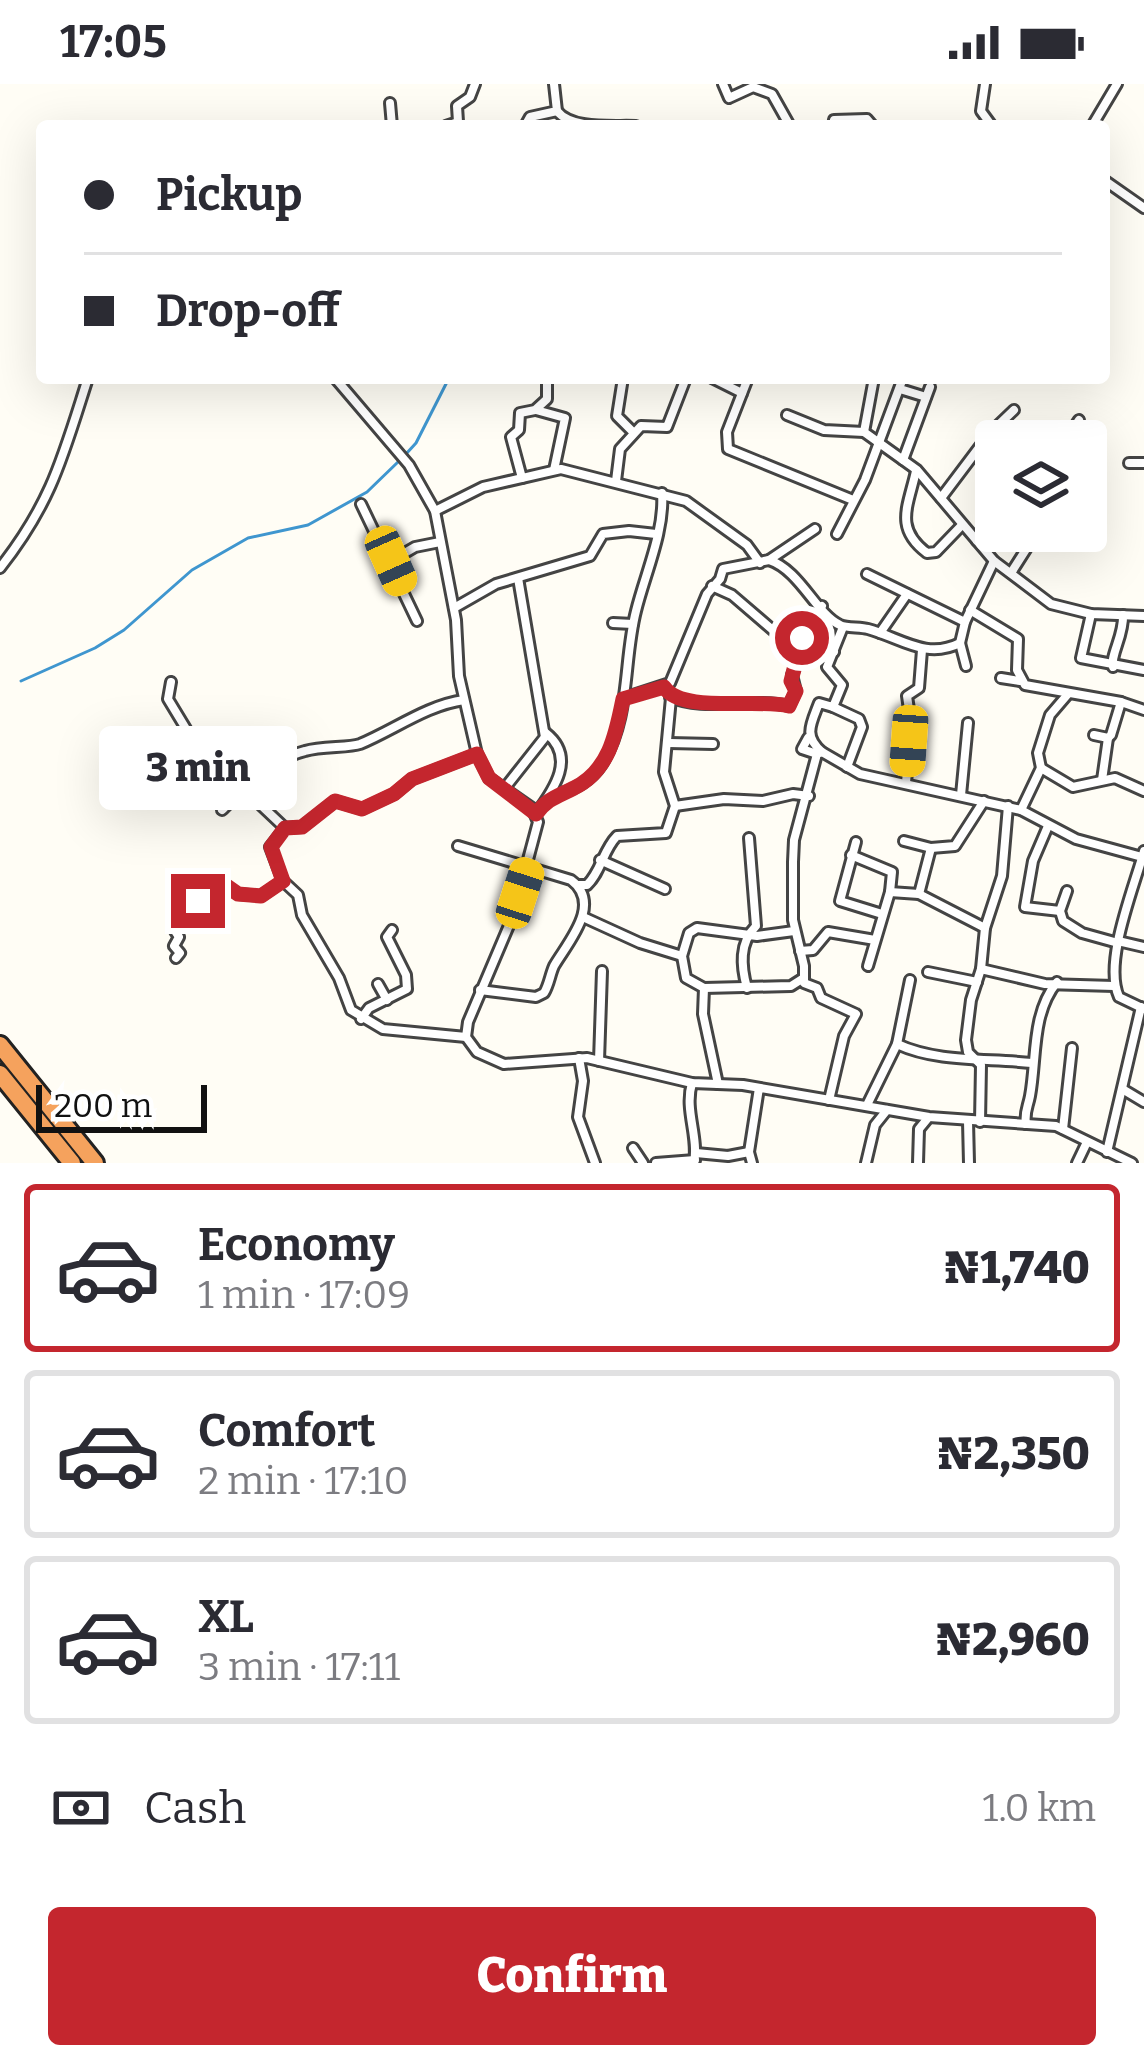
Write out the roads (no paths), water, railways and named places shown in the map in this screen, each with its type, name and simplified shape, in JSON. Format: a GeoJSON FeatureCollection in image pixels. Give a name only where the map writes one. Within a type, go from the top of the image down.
{"type":"FeatureCollection","features":[{"type":"Feature","properties":{"kind":"highway"},"geometry":{"type":"LineString","coordinates":[[0,1045],[95,1163]]}},
{"type":"Feature","properties":{"kind":"highway"},"geometry":{"type":"LineString","coordinates":[[0,1074],[72,1163]]}},
{"type":"Feature","properties":{"kind":"street"},"geometry":{"type":"LineString","coordinates":[[458,120],[457,106],[470,97],[475,84]]}},
{"type":"Feature","properties":{"kind":"street"},"geometry":{"type":"LineString","coordinates":[[554,84],[557,111],[568,120]]}},
{"type":"Feature","properties":{"kind":"street"},"geometry":{"type":"LineString","coordinates":[[723,84],[729,98],[753,87],[772,94],[787,120]]}},
{"type":"Feature","properties":{"kind":"street"},"geometry":{"type":"LineString","coordinates":[[976,120],[986,84]]}},
{"type":"Feature","properties":{"kind":"street"},"geometry":{"type":"LineString","coordinates":[[1096,120],[1117,84]]}},
{"type":"Feature","properties":{"kind":"street"},"geometry":{"type":"LineString","coordinates":[[390,104],[391,120]]}},
{"type":"Feature","properties":{"kind":"street"},"geometry":{"type":"LineString","coordinates":[[529,120],[557,111]]}},
{"type":"Feature","properties":{"kind":"street"},"geometry":{"type":"LineString","coordinates":[[981,111],[988,120]]}},
{"type":"Feature","properties":{"kind":"street"},"geometry":{"type":"LineString","coordinates":[[834,120],[868,120]]}},
{"type":"Feature","properties":{"kind":"street"},"geometry":{"type":"LineString","coordinates":[[1110,184],[1144,208]]}},
{"type":"Feature","properties":{"kind":"street"},"geometry":{"type":"LineString","coordinates":[[0,568],[33,526],[55,481],[86,384]]}},
{"type":"Feature","properties":{"kind":"street"},"geometry":{"type":"LineString","coordinates":[[339,384],[410,465],[435,511],[464,700],[477,754],[489,778],[536,814]]}},
{"type":"Feature","properties":{"kind":"street"},"geometry":{"type":"LineString","coordinates":[[535,410],[547,399],[548,384]]}},
{"type":"Feature","properties":{"kind":"street"},"geometry":{"type":"LineString","coordinates":[[622,384],[617,416],[632,432]]}},
{"type":"Feature","properties":{"kind":"street"},"geometry":{"type":"LineString","coordinates":[[616,482],[620,449],[640,426],[667,427],[684,384]]}},
{"type":"Feature","properties":{"kind":"street"},"geometry":{"type":"LineString","coordinates":[[724,384],[742,393]]}},
{"type":"Feature","properties":{"kind":"street"},"geometry":{"type":"LineString","coordinates":[[746,384],[727,432],[728,449],[853,500]]}},
{"type":"Feature","properties":{"kind":"street"},"geometry":{"type":"LineString","coordinates":[[861,431],[873,384]]}},
{"type":"Feature","properties":{"kind":"street"},"geometry":{"type":"LineString","coordinates":[[837,534],[880,443],[901,384]]}},
{"type":"Feature","properties":{"kind":"street"},"geometry":{"type":"LineString","coordinates":[[903,460],[928,392],[904,384]]}},
{"type":"Feature","properties":{"kind":"street"},"geometry":{"type":"LineString","coordinates":[[522,478],[511,437],[519,430],[520,413],[535,410],[565,418],[554,470]]}},
{"type":"Feature","properties":{"kind":"street"},"geometry":{"type":"LineString","coordinates":[[940,498],[1014,410]]}},
{"type":"Feature","properties":{"kind":"street"},"geometry":{"type":"LineString","coordinates":[[787,415],[824,430],[861,431],[880,443],[916,470],[975,539]]}},
{"type":"Feature","properties":{"kind":"street"},"geometry":{"type":"LineString","coordinates":[[1129,463],[1144,464]]}},
{"type":"Feature","properties":{"kind":"street"},"geometry":{"type":"LineString","coordinates":[[435,511],[483,487],[554,470],[662,494],[701,509],[765,561]]}},
{"type":"Feature","properties":{"kind":"street"},"geometry":{"type":"LineString","coordinates":[[916,470],[906,528],[909,539],[927,553],[936,552],[962,525]]}},
{"type":"Feature","properties":{"kind":"street"},"geometry":{"type":"LineString","coordinates":[[549,797],[593,776],[616,734],[633,624],[662,494]]}},
{"type":"Feature","properties":{"kind":"street"},"geometry":{"type":"LineString","coordinates":[[361,504],[417,620]]}},
{"type":"Feature","properties":{"kind":"street"},"geometry":{"type":"LineString","coordinates":[[765,561],[815,529]]}},
{"type":"Feature","properties":{"kind":"street"},"geometry":{"type":"LineString","coordinates":[[453,608],[496,584],[590,556],[603,534],[629,531],[652,537]]}},
{"type":"Feature","properties":{"kind":"street"},"geometry":{"type":"LineString","coordinates":[[391,561],[440,542]]}},
{"type":"Feature","properties":{"kind":"street"},"geometry":{"type":"LineString","coordinates":[[986,552],[1051,604],[1091,614],[1144,616]]}},
{"type":"Feature","properties":{"kind":"street"},"geometry":{"type":"LineString","coordinates":[[1012,573],[1025,552]]}},
{"type":"Feature","properties":{"kind":"street"},"geometry":{"type":"LineString","coordinates":[[623,699],[664,687],[675,675],[712,586],[729,566],[776,561],[843,627],[856,626],[922,650],[960,643]]}},
{"type":"Feature","properties":{"kind":"street"},"geometry":{"type":"LineString","coordinates":[[966,666],[960,643],[965,622],[994,561]]}},
{"type":"Feature","properties":{"kind":"street"},"geometry":{"type":"LineString","coordinates":[[867,574],[965,622]]}},
{"type":"Feature","properties":{"kind":"street"},"geometry":{"type":"LineString","coordinates":[[504,789],[544,740],[545,732],[518,578]]}},
{"type":"Feature","properties":{"kind":"street"},"geometry":{"type":"LineString","coordinates":[[712,586],[732,595],[775,632],[834,652]]}},
{"type":"Feature","properties":{"kind":"street"},"geometry":{"type":"LineString","coordinates":[[880,633],[907,594]]}},
{"type":"Feature","properties":{"kind":"street"},"geometry":{"type":"LineString","coordinates":[[664,687],[671,698],[683,702],[789,706],[796,691],[791,681],[805,627],[822,606]]}},
{"type":"Feature","properties":{"kind":"street"},"geometry":{"type":"LineString","coordinates":[[970,610],[1018,639],[1020,681]]}},
{"type":"Feature","properties":{"kind":"street"},"geometry":{"type":"LineString","coordinates":[[1091,614],[1081,658],[1144,670]]}},
{"type":"Feature","properties":{"kind":"street"},"geometry":{"type":"LineString","coordinates":[[1113,667],[1111,658],[1120,644],[1123,615]]}},
{"type":"Feature","properties":{"kind":"street"},"geometry":{"type":"LineString","coordinates":[[614,623],[633,624]]}},
{"type":"Feature","properties":{"kind":"street"},"geometry":{"type":"LineString","coordinates":[[833,707],[842,685],[827,667],[843,627]]}},
{"type":"Feature","properties":{"kind":"street"},"geometry":{"type":"LineString","coordinates":[[906,784],[911,723],[907,696],[919,688],[922,650]]}},
{"type":"Feature","properties":{"kind":"street"},"geometry":{"type":"LineString","coordinates":[[1001,678],[1144,710]]}},
{"type":"Feature","properties":{"kind":"street"},"geometry":{"type":"LineString","coordinates":[[170,682],[168,699],[194,742],[285,828],[302,827],[335,801],[362,809],[394,794],[412,779],[477,754]]}},
{"type":"Feature","properties":{"kind":"street"},"geometry":{"type":"LineString","coordinates":[[1021,810],[1041,768],[1041,736],[1050,715],[1069,693]]}},
{"type":"Feature","properties":{"kind":"street"},"geometry":{"type":"LineString","coordinates":[[458,846],[587,885],[617,836],[666,833],[675,806],[664,772],[671,698]]}},
{"type":"Feature","properties":{"kind":"street"},"geometry":{"type":"LineString","coordinates":[[222,809],[244,786],[301,752],[339,743],[355,746],[439,706],[464,700]]}},
{"type":"Feature","properties":{"kind":"street"},"geometry":{"type":"LineString","coordinates":[[1102,780],[1108,738],[1121,702]]}},
{"type":"Feature","properties":{"kind":"street"},"geometry":{"type":"LineString","coordinates":[[847,767],[862,727],[859,719],[819,704],[809,737],[819,753],[860,774],[1008,806],[1076,839],[1143,854],[1141,876],[1118,942],[1114,986],[1126,1003],[1142,1008],[1139,1040],[1107,1153]]}},
{"type":"Feature","properties":{"kind":"street"},"geometry":{"type":"LineString","coordinates":[[961,795],[968,723]]}},
{"type":"Feature","properties":{"kind":"street"},"geometry":{"type":"LineString","coordinates":[[466,1037],[528,870],[537,835],[536,814],[549,797],[563,762],[558,743],[545,732]]}},
{"type":"Feature","properties":{"kind":"street"},"geometry":{"type":"LineString","coordinates":[[1094,735],[1108,738]]}},
{"type":"Feature","properties":{"kind":"street"},"geometry":{"type":"LineString","coordinates":[[669,743],[713,744]]}},
{"type":"Feature","properties":{"kind":"street"},"geometry":{"type":"LineString","coordinates":[[819,753],[794,840],[794,931],[803,977],[821,998],[856,1014],[844,1036],[829,1100]]}},
{"type":"Feature","properties":{"kind":"street"},"geometry":{"type":"LineString","coordinates":[[1041,768],[1073,787],[1115,778],[1144,791]]}},
{"type":"Feature","properties":{"kind":"street"},"geometry":{"type":"LineString","coordinates":[[194,788],[211,770],[225,769]]}},
{"type":"Feature","properties":{"kind":"street"},"geometry":{"type":"LineString","coordinates":[[675,806],[809,796]]}},
{"type":"Feature","properties":{"kind":"street"},"geometry":{"type":"LineString","coordinates":[[904,841],[931,848],[955,846],[984,800]]}},
{"type":"Feature","properties":{"kind":"street"},"geometry":{"type":"LineString","coordinates":[[980,1122],[981,1065],[968,1052],[966,1040],[985,928],[1002,876],[1008,806]]}},
{"type":"Feature","properties":{"kind":"street"},"geometry":{"type":"LineString","coordinates":[[1048,826],[1034,861],[1025,907],[1060,911]]}},
{"type":"Feature","properties":{"kind":"street"},"geometry":{"type":"LineString","coordinates":[[285,828],[271,847],[283,881],[295,889],[314,941],[339,978],[351,1010],[383,1029],[466,1037],[477,1052],[504,1064],[579,1058],[692,1083],[870,1103],[929,1117],[1063,1129],[1132,1163]]}},
{"type":"Feature","properties":{"kind":"street"},"geometry":{"type":"LineString","coordinates":[[747,988],[741,959],[747,935],[756,926],[749,838]]}},
{"type":"Feature","properties":{"kind":"street"},"geometry":{"type":"LineString","coordinates":[[856,842],[840,901],[882,914]]}},
{"type":"Feature","properties":{"kind":"street"},"geometry":{"type":"LineString","coordinates":[[920,894],[931,848]]}},
{"type":"Feature","properties":{"kind":"street"},"geometry":{"type":"LineString","coordinates":[[851,855],[890,870],[890,892],[868,966]]}},
{"type":"Feature","properties":{"kind":"street"},"geometry":{"type":"LineString","coordinates":[[600,860],[665,889]]}},
{"type":"Feature","properties":{"kind":"street"},"geometry":{"type":"LineString","coordinates":[[176,958],[180,952],[174,946],[179,938],[175,932],[184,920],[190,920],[200,906],[199,897],[216,881],[238,894],[261,896],[283,881]]}},
{"type":"Feature","properties":{"kind":"street"},"geometry":{"type":"LineString","coordinates":[[480,990],[536,998],[544,994],[583,916],[578,885]]}},
{"type":"Feature","properties":{"kind":"street"},"geometry":{"type":"LineString","coordinates":[[1067,891],[1060,911],[1066,925],[1144,947]]}},
{"type":"Feature","properties":{"kind":"street"},"geometry":{"type":"LineString","coordinates":[[890,892],[920,894],[985,928]]}},
{"type":"Feature","properties":{"kind":"street"},"geometry":{"type":"LineString","coordinates":[[1132,893],[1144,897]]}},
{"type":"Feature","properties":{"kind":"street"},"geometry":{"type":"LineString","coordinates":[[583,916],[640,943],[682,956]]}},
{"type":"Feature","properties":{"kind":"street"},"geometry":{"type":"LineString","coordinates":[[794,931],[778,936],[697,928],[689,933],[682,956],[686,978],[704,988],[747,988],[791,986],[803,977]]}},
{"type":"Feature","properties":{"kind":"street"},"geometry":{"type":"LineString","coordinates":[[361,1019],[369,1008],[402,994],[408,981],[387,937],[392,930]]}},
{"type":"Feature","properties":{"kind":"street"},"geometry":{"type":"LineString","coordinates":[[800,951],[814,950],[828,932],[875,940]]}},
{"type":"Feature","properties":{"kind":"street"},"geometry":{"type":"LineString","coordinates":[[981,970],[1050,986],[1114,986]]}},
{"type":"Feature","properties":{"kind":"street"},"geometry":{"type":"LineString","coordinates":[[599,1061],[602,971]]}},
{"type":"Feature","properties":{"kind":"street"},"geometry":{"type":"LineString","coordinates":[[928,972],[977,982]]}},
{"type":"Feature","properties":{"kind":"street"},"geometry":{"type":"LineString","coordinates":[[870,1103],[897,1044],[910,980]]}},
{"type":"Feature","properties":{"kind":"street"},"geometry":{"type":"LineString","coordinates":[[378,984],[387,1000]]}},
{"type":"Feature","properties":{"kind":"street"},"geometry":{"type":"LineString","coordinates":[[1026,1124],[1032,1063],[1050,986]]}},
{"type":"Feature","properties":{"kind":"street"},"geometry":{"type":"LineString","coordinates":[[704,988],[703,1014],[718,1084]]}},
{"type":"Feature","properties":{"kind":"street"},"geometry":{"type":"LineString","coordinates":[[897,1044],[926,1056],[1032,1063]]}},
{"type":"Feature","properties":{"kind":"street"},"geometry":{"type":"LineString","coordinates":[[1063,1129],[1072,1048]]}},
{"type":"Feature","properties":{"kind":"street"},"geometry":{"type":"LineString","coordinates":[[579,1058],[583,1081],[578,1118],[595,1163]]}},
{"type":"Feature","properties":{"kind":"street"},"geometry":{"type":"LineString","coordinates":[[692,1083],[688,1099],[695,1159]]}},
{"type":"Feature","properties":{"kind":"street"},"geometry":{"type":"LineString","coordinates":[[656,1163],[750,1158],[759,1088]]}},
{"type":"Feature","properties":{"kind":"street"},"geometry":{"type":"LineString","coordinates":[[1124,1090],[1144,1102]]}},
{"type":"Feature","properties":{"kind":"street"},"geometry":{"type":"LineString","coordinates":[[870,1103],[879,1117]]}},
{"type":"Feature","properties":{"kind":"street"},"geometry":{"type":"LineString","coordinates":[[866,1163],[879,1117],[888,1109]]}},
{"type":"Feature","properties":{"kind":"street"},"geometry":{"type":"LineString","coordinates":[[918,1163],[919,1129],[929,1117]]}},
{"type":"Feature","properties":{"kind":"street"},"geometry":{"type":"LineString","coordinates":[[968,1121],[969,1163]]}},
{"type":"Feature","properties":{"kind":"street"},"geometry":{"type":"LineString","coordinates":[[1077,1163],[1087,1142]]}},
{"type":"Feature","properties":{"kind":"street"},"geometry":{"type":"LineString","coordinates":[[633,1148],[643,1163]]}},
{"type":"Feature","properties":{"kind":"waterway"},"geometry":{"type":"LineString","coordinates":[[406,454],[446,384]]}},
{"type":"Feature","properties":{"kind":"waterway"},"geometry":{"type":"LineString","coordinates":[[21,681],[124,630],[192,570],[248,538],[308,525],[367,492],[399,461]]}}]}
